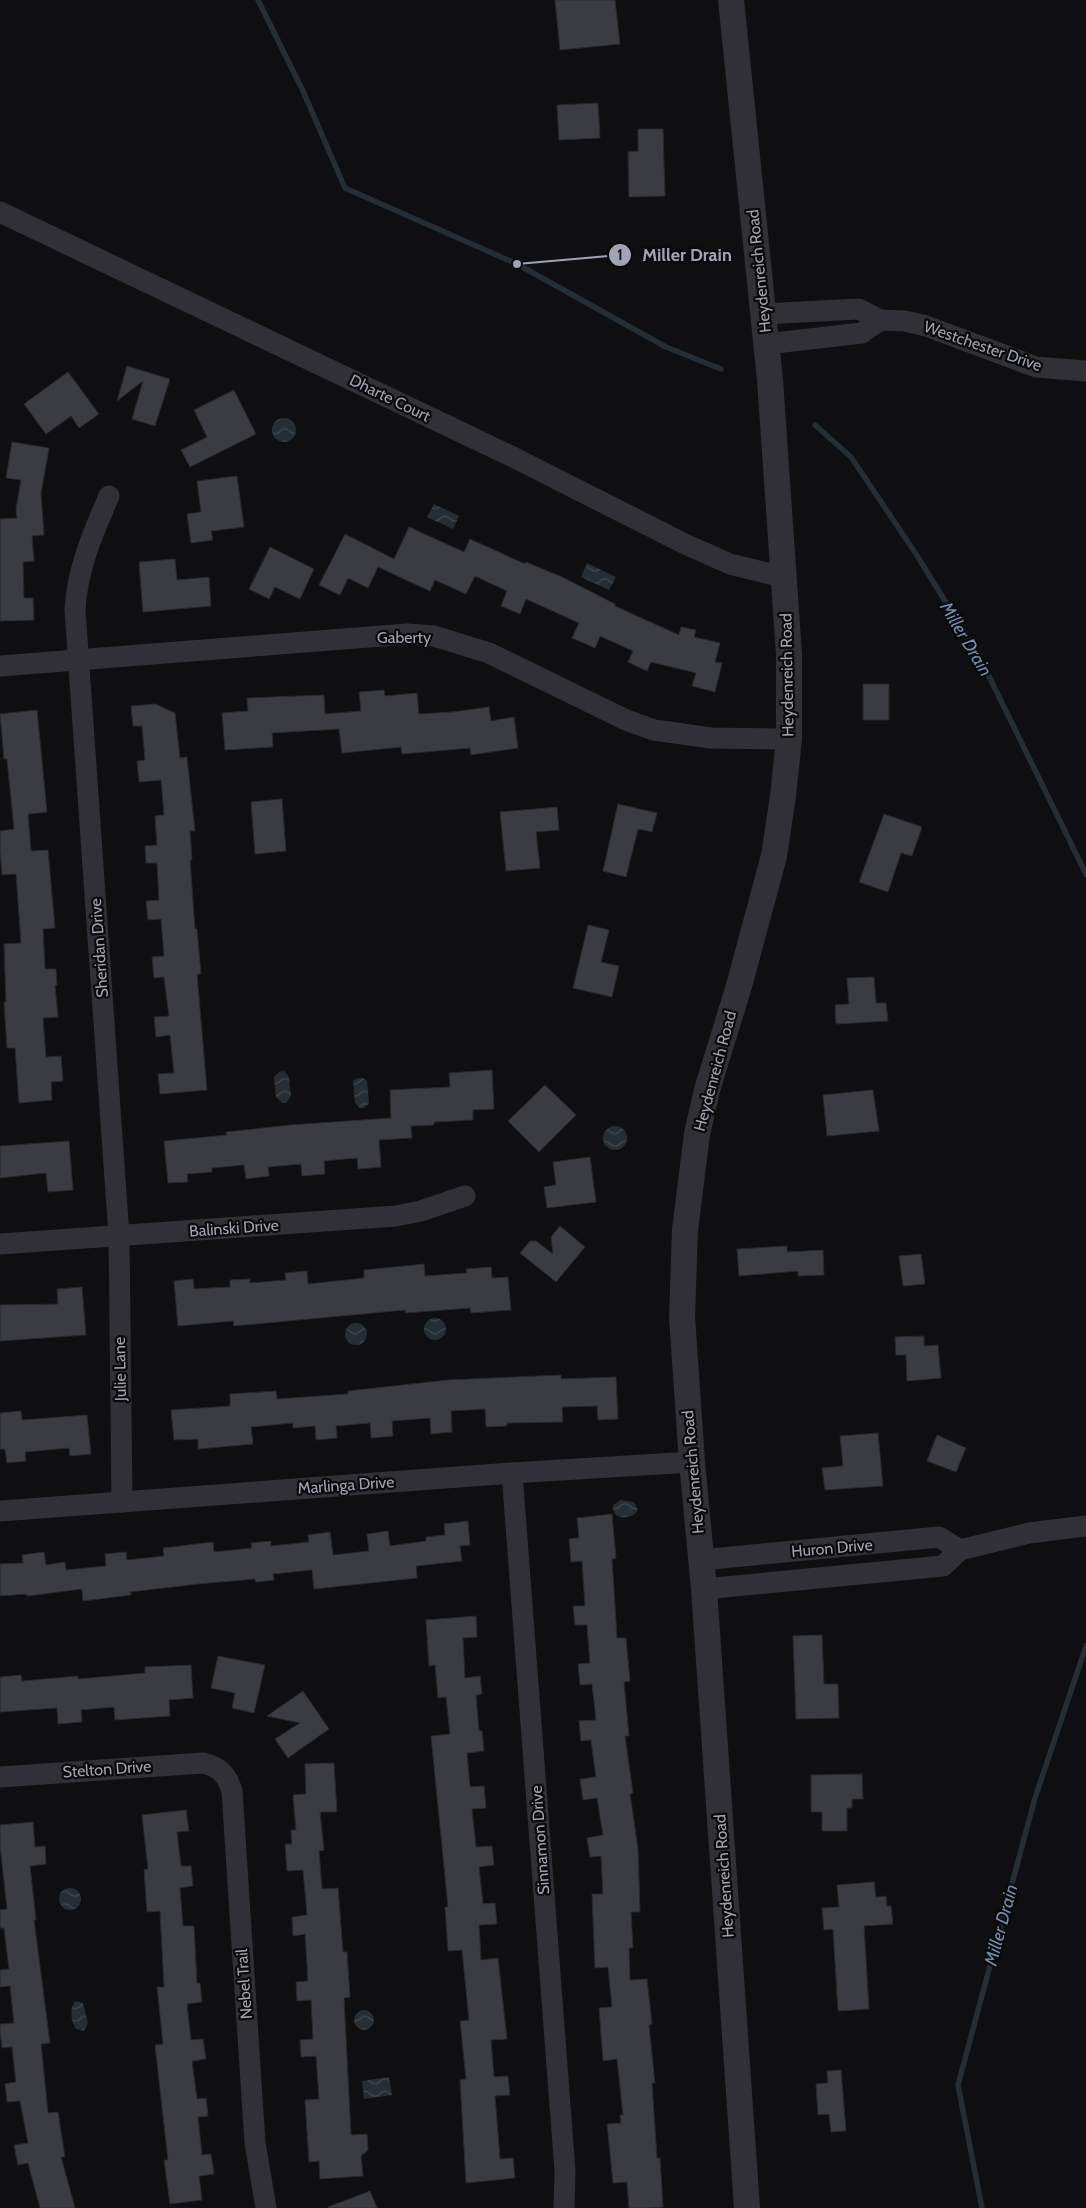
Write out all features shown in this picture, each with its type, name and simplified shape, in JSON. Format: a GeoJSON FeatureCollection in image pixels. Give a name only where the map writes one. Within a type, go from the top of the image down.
{"type":"FeatureCollection","features":[{"type":"Feature","properties":{"kind":"street","name":"Heydenreich Road"},"geometry":{"type":"LineString","coordinates":[[731,0],[766,344],[789,654],[789,739],[774,856],[739,986],[707,1090],[694,1158],[685,1230],[682,1317],[692,1462],[704,1589],[747,2208]]}},
{"type":"Feature","properties":{"kind":"street","name":"Dharte Court"},"geometry":{"type":"LineString","coordinates":[[0,212],[504,453],[686,544],[730,564],[783,577]]}},
{"type":"Feature","properties":{"kind":"street","name":"Westchester Drive"},"geometry":{"type":"LineString","coordinates":[[763,314],[858,309],[880,320],[905,321],[926,326],[1036,367],[1086,372]]}},
{"type":"Feature","properties":{"kind":"street"},"geometry":{"type":"LineString","coordinates":[[821,311],[824,338]]}},
{"type":"Feature","properties":{"kind":"street"},"geometry":{"type":"LineString","coordinates":[[766,344],[862,333],[880,320]]}},
{"type":"Feature","properties":{"kind":"street","name":"Sheridan Drive"},"geometry":{"type":"LineString","coordinates":[[108,496],[91,538],[77,581],[75,610],[119,1236]]}},
{"type":"Feature","properties":{"kind":"street","name":"Gaberty"},"geometry":{"type":"LineString","coordinates":[[0,666],[407,634],[434,636],[488,653],[626,720],[654,730],[712,738],[789,739]]}},
{"type":"Feature","properties":{"kind":"street","name":"Balinski Drive"},"geometry":{"type":"LineString","coordinates":[[0,1244],[396,1216],[421,1211],[465,1196]]}},
{"type":"Feature","properties":{"kind":"street","name":"Julie Lane"},"geometry":{"type":"LineString","coordinates":[[119,1236],[122,1502]]}},
{"type":"Feature","properties":{"kind":"street","name":"Marlinga Drive"},"geometry":{"type":"LineString","coordinates":[[0,1511],[512,1473],[692,1462]]}},
{"type":"Feature","properties":{"kind":"street","name":"Sinnamon Drive"},"geometry":{"type":"LineString","coordinates":[[512,1473],[565,2171],[564,2208]]}},
{"type":"Feature","properties":{"kind":"street","name":"Huron Drive"},"geometry":{"type":"LineString","coordinates":[[704,1589],[943,1566],[960,1550],[1029,1533],[1086,1526]]}},
{"type":"Feature","properties":{"kind":"street","name":"Huron Drive"},"geometry":{"type":"LineString","coordinates":[[701,1560],[939,1538],[960,1550]]}},
{"type":"Feature","properties":{"kind":"street"},"geometry":{"type":"LineString","coordinates":[[869,1545],[872,1574]]}},
{"type":"Feature","properties":{"kind":"street","name":"Stelton Drive"},"geometry":{"type":"LineString","coordinates":[[0,1777],[192,1763],[214,1766]]}},
{"type":"Feature","properties":{"kind":"street","name":"Nebel Trail"},"geometry":{"type":"LineString","coordinates":[[214,1766],[222,1771],[232,1791],[255,2143],[266,2208]]}},
{"type":"Feature","properties":{"kind":"water"},"geometry":{"type":"Polygon","coordinates":[[[284,418],[289,419],[295,425],[295,435],[289,441],[284,442],[279,441],[273,435],[272,430],[273,425],[279,419],[284,418]]]}},
{"type":"Feature","properties":{"kind":"water"},"geometry":{"type":"Polygon","coordinates":[[[434,504],[459,516],[453,529],[427,517],[434,504]]]}},
{"type":"Feature","properties":{"kind":"water"},"geometry":{"type":"Polygon","coordinates":[[[587,563],[616,577],[609,590],[581,577],[587,563]]]}},
{"type":"Feature","properties":{"kind":"water"},"geometry":{"type":"Polygon","coordinates":[[[284,1071],[289,1077],[291,1096],[286,1103],[282,1103],[276,1097],[274,1077],[279,1072],[284,1071]]]}},
{"type":"Feature","properties":{"kind":"water"},"geometry":{"type":"Polygon","coordinates":[[[363,1078],[367,1081],[369,1103],[364,1108],[360,1108],[355,1103],[353,1081],[363,1078]]]}},
{"type":"Feature","properties":{"kind":"water"},"geometry":{"type":"Polygon","coordinates":[[[615,1126],[620,1127],[626,1133],[626,1143],[620,1149],[615,1150],[610,1149],[604,1143],[603,1138],[604,1133],[610,1127],[615,1126]]]}},
{"type":"Feature","properties":{"kind":"water"},"geometry":{"type":"Polygon","coordinates":[[[435,1318],[445,1325],[446,1329],[439,1339],[435,1340],[425,1333],[424,1329],[431,1319],[435,1318]]]}},
{"type":"Feature","properties":{"kind":"water"},"geometry":{"type":"Polygon","coordinates":[[[356,1323],[364,1326],[367,1334],[364,1342],[356,1345],[348,1342],[345,1334],[348,1326],[356,1323]]]}},
{"type":"Feature","properties":{"kind":"water"},"geometry":{"type":"Polygon","coordinates":[[[621,1500],[634,1502],[638,1510],[635,1514],[627,1517],[617,1516],[613,1510],[613,1505],[621,1500]]]}},
{"type":"Feature","properties":{"kind":"water"},"geometry":{"type":"Polygon","coordinates":[[[70,1888],[80,1895],[81,1899],[74,1909],[70,1910],[60,1903],[59,1899],[66,1889],[70,1888]]]}},
{"type":"Feature","properties":{"kind":"water"},"geometry":{"type":"Polygon","coordinates":[[[75,2001],[83,2003],[88,2023],[84,2031],[76,2029],[73,2022],[71,2011],[75,2001]]]}},
{"type":"Feature","properties":{"kind":"water"},"geometry":{"type":"Polygon","coordinates":[[[360,2010],[368,2010],[374,2016],[374,2024],[368,2030],[360,2030],[354,2024],[354,2016],[360,2010]]]}},
{"type":"Feature","properties":{"kind":"water"},"geometry":{"type":"Polygon","coordinates":[[[389,2077],[392,2095],[364,2099],[362,2081],[389,2077]]]}},
{"type":"Feature","properties":{"kind":"building"},"geometry":{"type":"Polygon","coordinates":[[[555,0],[615,0],[620,44],[560,50],[555,0]]]}},
{"type":"Feature","properties":{"kind":"building"},"geometry":{"type":"Polygon","coordinates":[[[598,103],[600,138],[559,140],[557,105],[598,103]]]}},
{"type":"Feature","properties":{"kind":"building"},"geometry":{"type":"Polygon","coordinates":[[[638,129],[663,129],[665,196],[629,197],[628,152],[638,151],[638,129]]]}},
{"type":"Feature","properties":{"kind":"building"},"geometry":{"type":"Polygon","coordinates":[[[127,366],[170,379],[155,426],[132,419],[143,381],[117,401],[127,366]]]}},
{"type":"Feature","properties":{"kind":"building"},"geometry":{"type":"Polygon","coordinates":[[[68,372],[99,414],[79,428],[71,416],[46,434],[24,404],[68,372]]]}},
{"type":"Feature","properties":{"kind":"building"},"geometry":{"type":"Polygon","coordinates":[[[234,390],[256,434],[190,467],[181,450],[207,437],[194,410],[234,390]]]}},
{"type":"Feature","properties":{"kind":"building"},"geometry":{"type":"Polygon","coordinates":[[[12,442],[49,448],[41,493],[44,535],[32,536],[34,561],[23,562],[24,598],[33,598],[34,620],[0,621],[0,519],[17,518],[16,509],[21,480],[6,478],[12,442]]]}},
{"type":"Feature","properties":{"kind":"building"},"geometry":{"type":"Polygon","coordinates":[[[237,476],[244,527],[211,531],[213,540],[191,543],[187,514],[201,512],[197,481],[237,476]]]}},
{"type":"Feature","properties":{"kind":"building"},"geometry":{"type":"Polygon","coordinates":[[[409,527],[464,552],[470,539],[525,564],[526,562],[562,577],[615,604],[615,606],[679,635],[681,627],[696,630],[694,637],[720,643],[715,662],[722,663],[715,692],[692,686],[696,673],[651,662],[647,671],[628,662],[633,651],[600,636],[595,648],[572,638],[579,623],[526,599],[520,614],[501,606],[507,591],[475,576],[466,594],[435,580],[430,591],[378,567],[368,588],[348,578],[340,595],[319,585],[345,534],[394,559],[409,527]]]}},
{"type":"Feature","properties":{"kind":"building"},"geometry":{"type":"Polygon","coordinates":[[[270,547],[314,569],[300,599],[275,587],[269,599],[249,589],[270,547]]]}},
{"type":"Feature","properties":{"kind":"building"},"geometry":{"type":"Polygon","coordinates":[[[175,559],[177,580],[209,577],[211,606],[143,612],[139,562],[175,559]]]}},
{"type":"Feature","properties":{"kind":"building"},"geometry":{"type":"Polygon","coordinates":[[[863,684],[889,684],[889,720],[863,720],[863,684]]]}},
{"type":"Feature","properties":{"kind":"building"},"geometry":{"type":"Polygon","coordinates":[[[384,690],[385,696],[417,693],[419,714],[489,707],[491,721],[514,717],[518,748],[471,755],[470,748],[402,754],[401,747],[342,753],[339,729],[272,733],[273,747],[225,750],[222,713],[248,711],[247,698],[324,695],[325,714],[361,711],[359,692],[384,690]]]}},
{"type":"Feature","properties":{"kind":"building"},"geometry":{"type":"Polygon","coordinates":[[[155,704],[175,713],[180,758],[187,757],[195,831],[190,831],[192,860],[190,860],[195,929],[197,929],[201,974],[197,974],[207,1090],[160,1094],[158,1074],[174,1073],[170,1035],[156,1037],[154,1017],[169,1016],[164,977],[154,978],[152,957],[164,956],[161,919],[148,920],[146,901],[159,900],[157,863],[146,863],[145,846],[157,845],[155,816],[164,815],[161,780],[139,782],[137,761],[145,760],[142,726],[133,726],[131,706],[155,704]]]}},
{"type":"Feature","properties":{"kind":"building"},"geometry":{"type":"Polygon","coordinates":[[[37,710],[47,812],[28,814],[31,851],[48,850],[55,928],[43,929],[45,969],[56,969],[57,985],[55,986],[58,1017],[43,1018],[46,1057],[61,1056],[63,1081],[51,1082],[52,1100],[19,1103],[15,1048],[7,1048],[4,1002],[6,1002],[4,944],[21,943],[16,874],[2,875],[0,831],[14,829],[7,759],[4,759],[0,714],[37,710]]]}},
{"type":"Feature","properties":{"kind":"building"},"geometry":{"type":"Polygon","coordinates":[[[282,799],[286,851],[255,854],[251,802],[282,799]]]}},
{"type":"Feature","properties":{"kind":"building"},"geometry":{"type":"Polygon","coordinates":[[[618,804],[657,813],[652,832],[638,829],[626,877],[603,871],[618,804]]]}},
{"type":"Feature","properties":{"kind":"building"},"geometry":{"type":"Polygon","coordinates":[[[557,807],[559,830],[536,832],[540,868],[506,871],[500,812],[557,807]]]}},
{"type":"Feature","properties":{"kind":"building"},"geometry":{"type":"Polygon","coordinates":[[[884,814],[922,827],[912,856],[901,853],[888,892],[859,882],[884,814]]]}},
{"type":"Feature","properties":{"kind":"building"},"geometry":{"type":"Polygon","coordinates":[[[588,925],[609,930],[601,962],[619,966],[612,997],[573,988],[588,925]]]}},
{"type":"Feature","properties":{"kind":"building"},"geometry":{"type":"Polygon","coordinates":[[[874,977],[876,1003],[886,1003],[888,1021],[836,1024],[835,1005],[849,1004],[847,978],[874,977]]]}},
{"type":"Feature","properties":{"kind":"building"},"geometry":{"type":"Polygon","coordinates":[[[492,1070],[494,1109],[473,1110],[473,1120],[434,1122],[434,1125],[411,1126],[412,1138],[379,1140],[381,1167],[358,1169],[357,1158],[324,1161],[325,1174],[302,1176],[301,1164],[268,1167],[269,1176],[246,1179],[244,1165],[212,1168],[212,1172],[187,1174],[188,1182],[168,1183],[164,1141],[227,1135],[226,1132],[290,1125],[391,1118],[390,1090],[450,1087],[449,1073],[492,1070]]]}},
{"type":"Feature","properties":{"kind":"building"},"geometry":{"type":"Polygon","coordinates":[[[545,1085],[576,1115],[539,1152],[508,1121],[545,1085]]]}},
{"type":"Feature","properties":{"kind":"building"},"geometry":{"type":"Polygon","coordinates":[[[873,1090],[879,1131],[827,1136],[823,1095],[873,1090]]]}},
{"type":"Feature","properties":{"kind":"building"},"geometry":{"type":"Polygon","coordinates":[[[69,1141],[73,1190],[48,1192],[46,1173],[0,1178],[0,1146],[69,1141]]]}},
{"type":"Feature","properties":{"kind":"building"},"geometry":{"type":"Polygon","coordinates":[[[590,1157],[596,1202],[547,1208],[544,1187],[556,1185],[553,1162],[590,1157]]]}},
{"type":"Feature","properties":{"kind":"building"},"geometry":{"type":"Polygon","coordinates":[[[560,1226],[585,1247],[556,1282],[520,1253],[530,1241],[536,1241],[553,1254],[551,1237],[560,1226]]]}},
{"type":"Feature","properties":{"kind":"building"},"geometry":{"type":"Polygon","coordinates":[[[787,1246],[787,1252],[823,1250],[824,1275],[798,1276],[798,1271],[739,1276],[737,1249],[787,1246]]]}},
{"type":"Feature","properties":{"kind":"building"},"geometry":{"type":"Polygon","coordinates":[[[921,1254],[925,1284],[903,1286],[899,1256],[921,1254]]]}},
{"type":"Feature","properties":{"kind":"building"},"geometry":{"type":"Polygon","coordinates":[[[424,1264],[425,1276],[467,1273],[466,1269],[491,1267],[492,1278],[508,1277],[511,1310],[471,1313],[470,1308],[405,1313],[405,1310],[234,1326],[233,1321],[178,1326],[174,1281],[193,1279],[194,1289],[230,1287],[230,1280],[250,1279],[250,1283],[286,1280],[285,1273],[307,1271],[308,1284],[364,1278],[364,1270],[424,1264]]]}},
{"type":"Feature","properties":{"kind":"building"},"geometry":{"type":"Polygon","coordinates":[[[82,1287],[86,1335],[0,1341],[0,1305],[58,1304],[57,1289],[82,1287]]]}},
{"type":"Feature","properties":{"kind":"building"},"geometry":{"type":"Polygon","coordinates":[[[924,1336],[924,1346],[938,1345],[941,1378],[907,1381],[906,1355],[896,1355],[895,1337],[924,1336]]]}},
{"type":"Feature","properties":{"kind":"building"},"geometry":{"type":"Polygon","coordinates":[[[561,1375],[561,1379],[616,1377],[618,1419],[598,1420],[597,1406],[562,1407],[563,1422],[507,1423],[507,1426],[486,1427],[485,1409],[451,1411],[452,1432],[431,1434],[430,1418],[392,1421],[393,1436],[371,1438],[370,1423],[336,1426],[337,1438],[316,1440],[315,1426],[293,1428],[293,1423],[251,1427],[253,1444],[198,1449],[198,1439],[174,1440],[171,1410],[230,1406],[230,1394],[276,1391],[277,1399],[348,1394],[348,1391],[448,1380],[561,1375]]]}},
{"type":"Feature","properties":{"kind":"building"},"geometry":{"type":"Polygon","coordinates":[[[21,1411],[22,1420],[87,1415],[91,1454],[70,1456],[69,1448],[25,1452],[26,1461],[7,1463],[5,1449],[0,1449],[0,1413],[21,1411]]]}},
{"type":"Feature","properties":{"kind":"building"},"geometry":{"type":"Polygon","coordinates":[[[878,1433],[883,1486],[825,1490],[822,1468],[843,1466],[840,1436],[878,1433]]]}},
{"type":"Feature","properties":{"kind":"building"},"geometry":{"type":"Polygon","coordinates":[[[937,1435],[966,1448],[956,1472],[927,1461],[937,1435]]]}},
{"type":"Feature","properties":{"kind":"building"},"geometry":{"type":"Polygon","coordinates":[[[612,1514],[616,1558],[612,1559],[617,1638],[626,1638],[630,1681],[624,1682],[629,1736],[625,1736],[633,1793],[630,1794],[638,1849],[640,1912],[631,1912],[633,1948],[629,1948],[630,1980],[647,1979],[652,2024],[649,2025],[655,2083],[652,2083],[657,2158],[660,2158],[663,2207],[649,2208],[629,2208],[627,2182],[613,2183],[607,2124],[621,2123],[620,2115],[623,2115],[617,2059],[603,2061],[599,2008],[612,2007],[608,1967],[595,1968],[592,1894],[603,1894],[601,1856],[590,1857],[587,1838],[603,1835],[597,1798],[583,1800],[580,1779],[596,1777],[591,1740],[581,1741],[579,1721],[596,1720],[592,1684],[580,1685],[578,1664],[590,1663],[587,1625],[575,1625],[573,1606],[585,1606],[582,1561],[571,1562],[569,1539],[579,1538],[577,1518],[612,1514]]]}},
{"type":"Feature","properties":{"kind":"building"},"geometry":{"type":"Polygon","coordinates":[[[468,1521],[470,1545],[460,1546],[462,1561],[416,1566],[417,1578],[314,1589],[312,1570],[273,1574],[274,1580],[256,1582],[255,1579],[198,1584],[130,1592],[131,1595],[83,1601],[82,1589],[27,1596],[27,1594],[0,1596],[0,1564],[23,1563],[22,1555],[44,1552],[46,1565],[65,1562],[66,1570],[106,1566],[105,1554],[126,1552],[127,1560],[164,1556],[163,1548],[213,1542],[214,1552],[252,1548],[251,1543],[271,1541],[271,1546],[309,1542],[308,1535],[330,1532],[333,1555],[369,1551],[367,1534],[388,1531],[390,1546],[426,1541],[426,1537],[445,1535],[444,1524],[468,1521]]]}},
{"type":"Feature","properties":{"kind":"building"},"geometry":{"type":"Polygon","coordinates":[[[476,1616],[477,1637],[463,1638],[465,1678],[480,1676],[482,1694],[476,1695],[479,1731],[482,1731],[484,1751],[467,1753],[470,1787],[484,1786],[486,1808],[472,1809],[476,1847],[492,1846],[494,1865],[479,1867],[483,1904],[495,1903],[497,1924],[479,1925],[481,1960],[498,1958],[507,2039],[491,2040],[494,2077],[508,2076],[510,2095],[495,2096],[500,2159],[513,2158],[515,2178],[466,2183],[460,2080],[466,2079],[460,2021],[469,2020],[462,1950],[448,1951],[445,1907],[448,1907],[431,1736],[450,1734],[446,1697],[438,1698],[435,1665],[429,1666],[426,1620],[476,1616]]]}},
{"type":"Feature","properties":{"kind":"building"},"geometry":{"type":"Polygon","coordinates":[[[822,1635],[824,1684],[838,1684],[839,1718],[796,1719],[793,1636],[822,1635]]]}},
{"type":"Feature","properties":{"kind":"building"},"geometry":{"type":"Polygon","coordinates":[[[218,1656],[265,1665],[254,1713],[232,1708],[235,1693],[211,1688],[218,1656]]]}},
{"type":"Feature","properties":{"kind":"building"},"geometry":{"type":"Polygon","coordinates":[[[191,1665],[193,1698],[169,1700],[170,1716],[115,1720],[114,1707],[81,1710],[82,1722],[58,1724],[57,1708],[0,1712],[0,1677],[21,1675],[22,1681],[78,1676],[78,1679],[145,1673],[145,1667],[191,1665]]]}},
{"type":"Feature","properties":{"kind":"building"},"geometry":{"type":"Polygon","coordinates":[[[303,1691],[329,1729],[288,1758],[275,1739],[300,1723],[267,1716],[303,1691]]]}},
{"type":"Feature","properties":{"kind":"building"},"geometry":{"type":"Polygon","coordinates":[[[334,1763],[337,1812],[320,1812],[324,1850],[319,1851],[322,1889],[338,1888],[343,1952],[347,1952],[350,1997],[344,1998],[351,2135],[367,2134],[368,2150],[361,2156],[363,2176],[320,2179],[319,2161],[309,2162],[305,2100],[319,2099],[316,2056],[301,2057],[300,2040],[313,2039],[311,2000],[297,2001],[296,1982],[308,1981],[305,1934],[293,1936],[292,1917],[307,1915],[303,1870],[287,1871],[285,1844],[292,1844],[291,1830],[296,1830],[293,1795],[306,1794],[305,1764],[334,1763]]]}},
{"type":"Feature","properties":{"kind":"building"},"geometry":{"type":"Polygon","coordinates":[[[862,1774],[863,1799],[852,1799],[852,1808],[847,1808],[847,1831],[822,1831],[822,1812],[811,1812],[811,1775],[862,1774]]]}},
{"type":"Feature","properties":{"kind":"building"},"geometry":{"type":"Polygon","coordinates":[[[186,1810],[189,1831],[177,1832],[181,1866],[191,1866],[193,1886],[180,1888],[183,1926],[194,1926],[197,1983],[200,1983],[202,2002],[187,2004],[191,2040],[203,2039],[206,2059],[192,2061],[197,2099],[206,2098],[208,2116],[198,2117],[202,2155],[211,2154],[214,2174],[199,2176],[202,2200],[170,2204],[164,2160],[168,2160],[155,2045],[163,2044],[157,1987],[164,1987],[160,1911],[147,1912],[144,1870],[148,1869],[142,1815],[186,1810]]]}},
{"type":"Feature","properties":{"kind":"building"},"geometry":{"type":"Polygon","coordinates":[[[33,1822],[35,1847],[45,1846],[46,1864],[30,1866],[36,1920],[34,1920],[50,2043],[41,2044],[48,2113],[58,2112],[65,2157],[61,2157],[75,2208],[40,2208],[28,2163],[18,2165],[14,2145],[28,2143],[20,2101],[7,2102],[5,2084],[16,2082],[12,2047],[2,2048],[0,2032],[0,2024],[14,2023],[10,1986],[0,1987],[0,1970],[9,1969],[4,1928],[0,1928],[0,1910],[7,1909],[0,1845],[0,1825],[33,1822]]]}},
{"type":"Feature","properties":{"kind":"building"},"geometry":{"type":"Polygon","coordinates":[[[874,1882],[876,1897],[886,1896],[887,1906],[891,1906],[893,1924],[864,1926],[869,2009],[838,2011],[833,1929],[824,1930],[822,1908],[839,1907],[837,1885],[874,1882]]]}},
{"type":"Feature","properties":{"kind":"building"},"geometry":{"type":"Polygon","coordinates":[[[841,2070],[846,2131],[831,2132],[829,2114],[818,2115],[816,2084],[828,2083],[827,2071],[841,2070]]]}},
{"type":"Feature","properties":{"kind":"building"},"geometry":{"type":"Polygon","coordinates":[[[370,2191],[377,2208],[328,2207],[370,2191]]]}},
{"type":"Feature","properties":{"kind":"waterway","name":"Miller Drain"},"geometry":{"type":"LineString","coordinates":[[258,0],[303,91],[345,188],[517,264],[666,347],[721,369]]}},
{"type":"Feature","properties":{"kind":"waterway","name":"Miller Drain"},"geometry":{"type":"LineString","coordinates":[[815,425],[851,457],[916,554],[979,656],[1086,874]]}},
{"type":"Feature","properties":{"kind":"waterway","name":"Miller Drain"},"geometry":{"type":"LineString","coordinates":[[982,2208],[958,2085],[1035,1798],[1086,1646]]}},
{"type":"Feature","properties":{"kind":"place","name":"Miller Drain"},"geometry":{"type":"Point","coordinates":[517,264]}}]}
